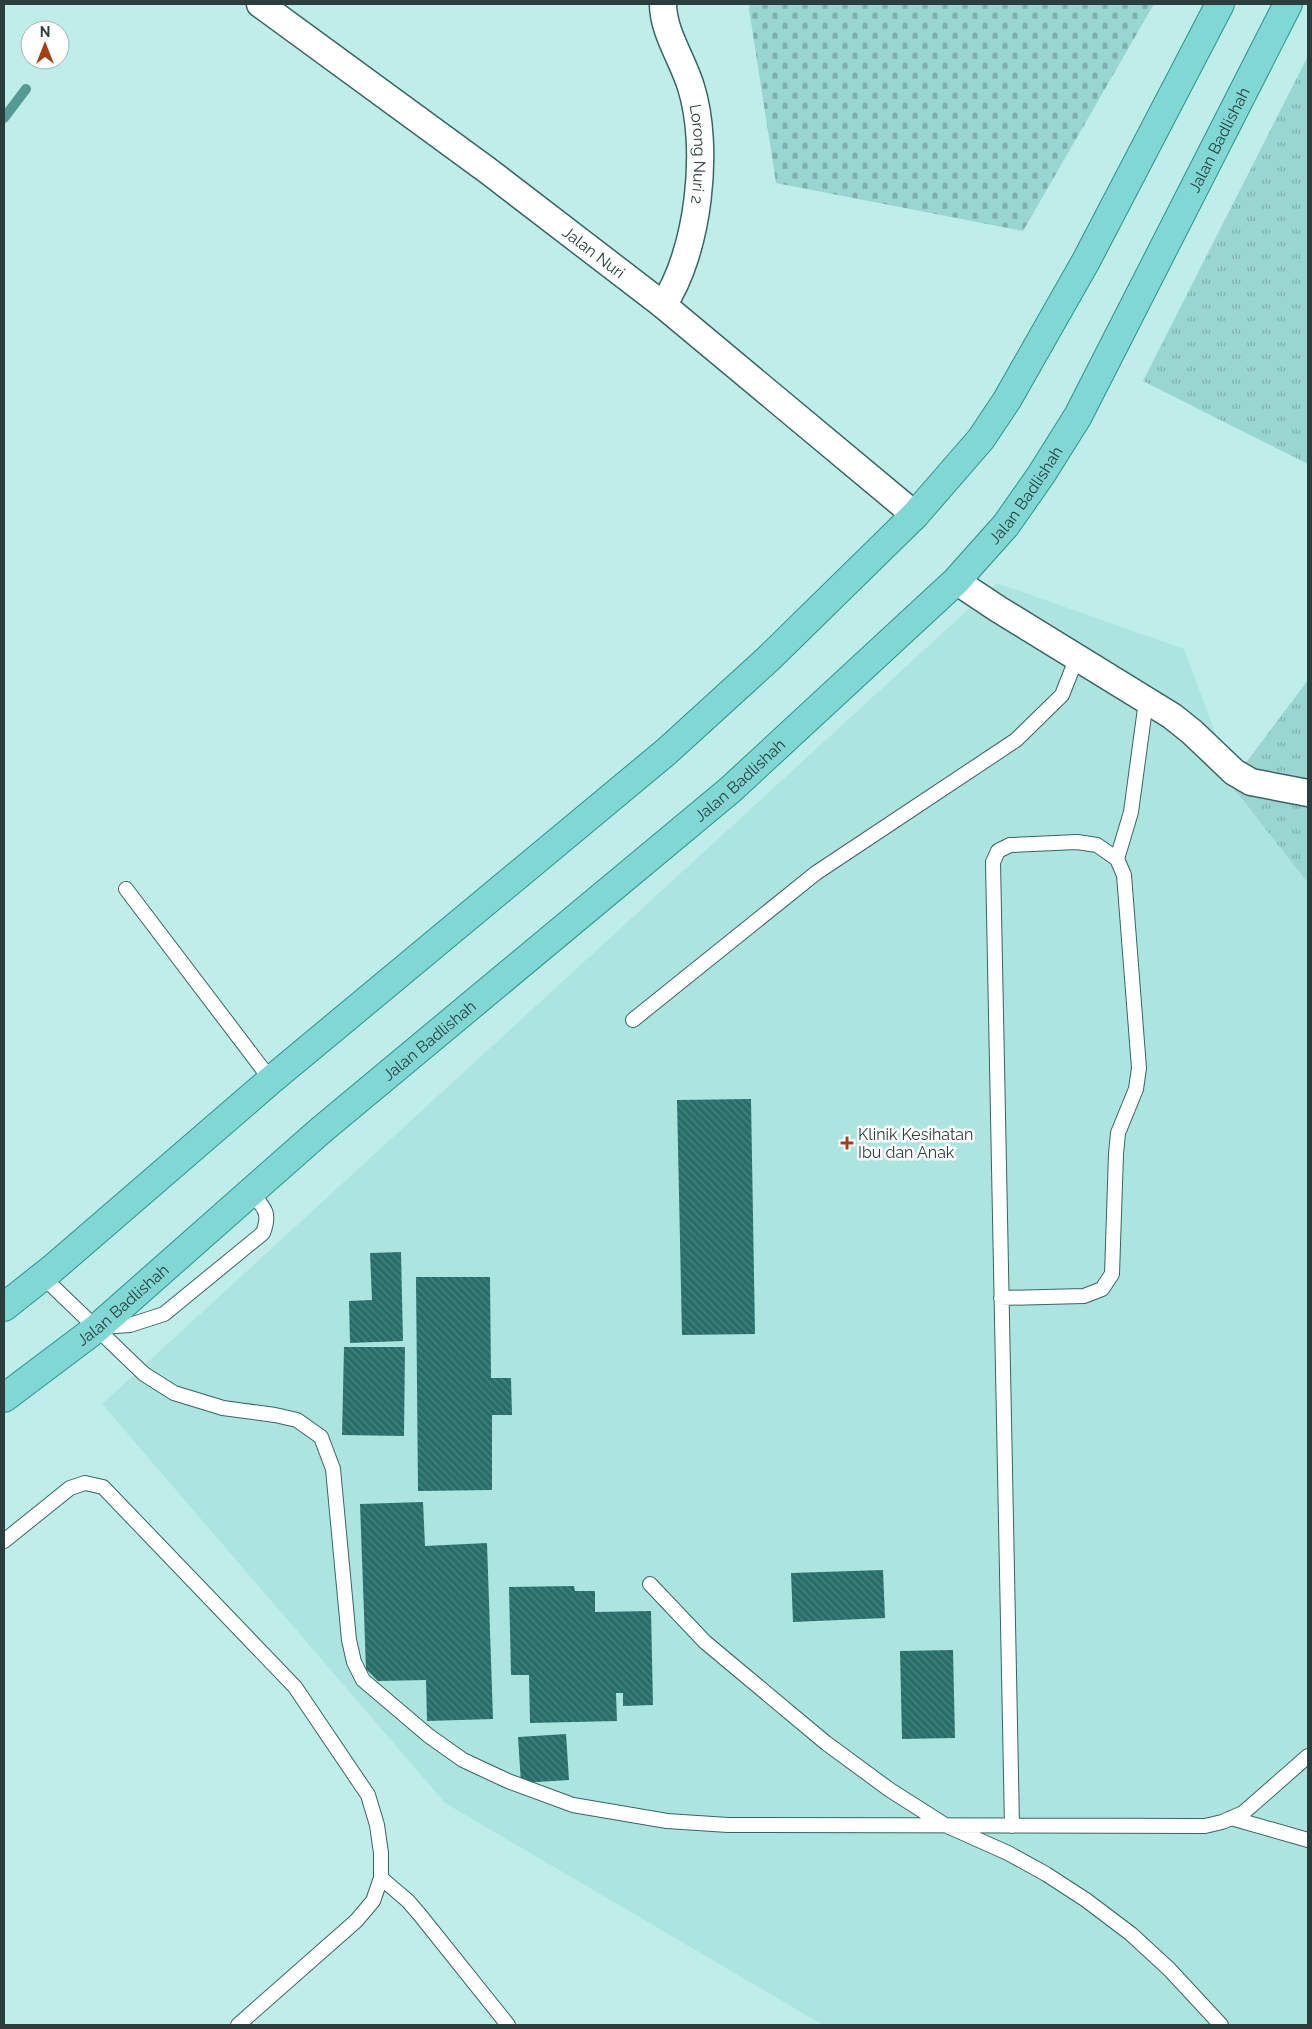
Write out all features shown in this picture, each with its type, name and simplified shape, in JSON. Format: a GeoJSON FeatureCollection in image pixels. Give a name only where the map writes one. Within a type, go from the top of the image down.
{"type":"FeatureCollection","features":[{"type":"Feature","properties":{"kind":"main road"},"geometry":{"type":"LineString","coordinates":[[4,1307],[43,1276],[271,1080],[666,752],[768,659],[915,515],[981,440],[1007,400],[1086,261],[1220,4]]}},
{"type":"Feature","properties":{"kind":"main road","name":"Jalan Badlishah"},"geometry":{"type":"LineString","coordinates":[[4,1398],[97,1328],[320,1132],[730,790],[956,581],[1006,525],[1041,476],[1078,416],[1288,4]]}},
{"type":"Feature","properties":{"kind":"street","name":"Lorong Nuri 2"},"geometry":{"type":"LineString","coordinates":[[663,4],[667,27],[696,102],[700,142],[697,200],[692,231],[681,272],[673,290],[663,305]]}},
{"type":"Feature","properties":{"kind":"street","name":"Jalan Nuri"},"geometry":{"type":"LineString","coordinates":[[268,6],[663,305],[915,515]]}},
{"type":"Feature","properties":{"kind":"street"},"geometry":{"type":"LineString","coordinates":[[956,581],[1172,716],[1192,732],[1234,772],[1251,782],[1308,793]]}},
{"type":"Feature","properties":{"kind":"lane"},"geometry":{"type":"LineString","coordinates":[[633,1020],[816,873],[1016,740],[1062,695],[1077,656]]}},
{"type":"Feature","properties":{"kind":"lane"},"geometry":{"type":"LineString","coordinates":[[1117,859],[1131,812],[1146,701]]}},
{"type":"Feature","properties":{"kind":"lane"},"geometry":{"type":"LineString","coordinates":[[1001,1298],[1084,1296],[1102,1288],[1112,1274],[1118,1133],[1136,1090],[1139,1068],[1124,875],[1117,859],[1097,845],[1077,842],[1010,845],[998,851],[993,862],[1001,1298],[1012,1826]]}},
{"type":"Feature","properties":{"kind":"lane"},"geometry":{"type":"LineString","coordinates":[[126,889],[271,1080]]}},
{"type":"Feature","properties":{"kind":"lane"},"geometry":{"type":"LineString","coordinates":[[97,1328],[130,1325],[164,1314],[263,1233],[268,1222],[267,1211],[251,1192]]}},
{"type":"Feature","properties":{"kind":"lane"},"geometry":{"type":"LineString","coordinates":[[43,1276],[144,1374],[174,1393],[223,1408],[297,1420],[321,1437],[333,1469],[349,1640],[354,1662],[363,1680],[429,1736],[463,1760],[508,1782],[572,1805],[667,1821],[728,1825],[1205,1826],[1243,1812],[1308,1756]]}},
{"type":"Feature","properties":{"kind":"lane"},"geometry":{"type":"LineString","coordinates":[[4,1541],[70,1488],[85,1483],[103,1487],[295,1687],[368,1795],[377,1824],[381,1854],[381,1878],[373,1901],[356,1921],[238,2025]]}},
{"type":"Feature","properties":{"kind":"lane"},"geometry":{"type":"LineString","coordinates":[[650,1584],[705,1642],[826,1743],[890,1790],[945,1824],[1008,1853],[1046,1874],[1086,1900],[1144,1945],[1221,2025]]}},
{"type":"Feature","properties":{"kind":"lane"},"geometry":{"type":"LineString","coordinates":[[1231,1818],[1308,1840]]}},
{"type":"Feature","properties":{"kind":"lane"},"geometry":{"type":"LineString","coordinates":[[381,1878],[420,1914],[508,2025]]}},
{"type":"Feature","properties":{"kind":"shaded area","name":"Klinik Kesihatan Ibu dan Anak"},"geometry":{"type":"Polygon","coordinates":[[[997,583],[1184,649],[1239,796],[1308,883],[1308,2025],[823,2025],[445,1803],[102,1404],[997,583]]]}},
{"type":"Feature","properties":{"kind":"green space"},"geometry":{"type":"Polygon","coordinates":[[[750,4],[1154,4],[1023,231],[776,183],[749,9],[750,4]]]}},
{"type":"Feature","properties":{"kind":"green space"},"geometry":{"type":"Polygon","coordinates":[[[1308,56],[1308,464],[1143,381],[1308,56]]]}},
{"type":"Feature","properties":{"kind":"green space"},"geometry":{"type":"Polygon","coordinates":[[[1308,680],[1308,883],[1230,784],[1308,680]]]}},
{"type":"Feature","properties":{"kind":"building"},"geometry":{"type":"Polygon","coordinates":[[[751,1099],[755,1334],[682,1335],[677,1100],[751,1099]]]}},
{"type":"Feature","properties":{"kind":"building"},"geometry":{"type":"Polygon","coordinates":[[[401,1252],[403,1341],[350,1343],[349,1301],[372,1300],[370,1253],[401,1252]]]}},
{"type":"Feature","properties":{"kind":"building"},"geometry":{"type":"Polygon","coordinates":[[[416,1277],[490,1277],[491,1378],[511,1378],[512,1415],[492,1415],[492,1490],[418,1491],[416,1277]]]}},
{"type":"Feature","properties":{"kind":"building"},"geometry":{"type":"Polygon","coordinates":[[[344,1347],[405,1347],[404,1436],[342,1435],[344,1347]]]}},
{"type":"Feature","properties":{"kind":"building"},"geometry":{"type":"Polygon","coordinates":[[[423,1502],[425,1546],[487,1543],[493,1719],[427,1721],[426,1680],[378,1681],[366,1669],[360,1504],[423,1502]]]}},
{"type":"Feature","properties":{"kind":"building"},"geometry":{"type":"Polygon","coordinates":[[[883,1570],[885,1618],[793,1622],[791,1573],[883,1570]]]}},
{"type":"Feature","properties":{"kind":"building"},"geometry":{"type":"Polygon","coordinates":[[[574,1586],[575,1591],[595,1591],[595,1612],[651,1611],[653,1705],[623,1706],[623,1693],[616,1693],[617,1721],[530,1723],[529,1675],[511,1675],[509,1587],[574,1586]]]}},
{"type":"Feature","properties":{"kind":"building"},"geometry":{"type":"Polygon","coordinates":[[[953,1650],[955,1738],[902,1739],[900,1651],[953,1650]]]}},
{"type":"Feature","properties":{"kind":"building"},"geometry":{"type":"Polygon","coordinates":[[[566,1734],[569,1780],[521,1783],[518,1737],[566,1734]]]}},
{"type":"Feature","properties":{"kind":"waterway"},"geometry":{"type":"LineString","coordinates":[[4,118],[26,89]]}},
{"type":"Feature","properties":{"kind":"place","name":"Klinik Kesihatan Ibu dan Anak"},"geometry":{"type":"Point","coordinates":[847,1143]}}]}
